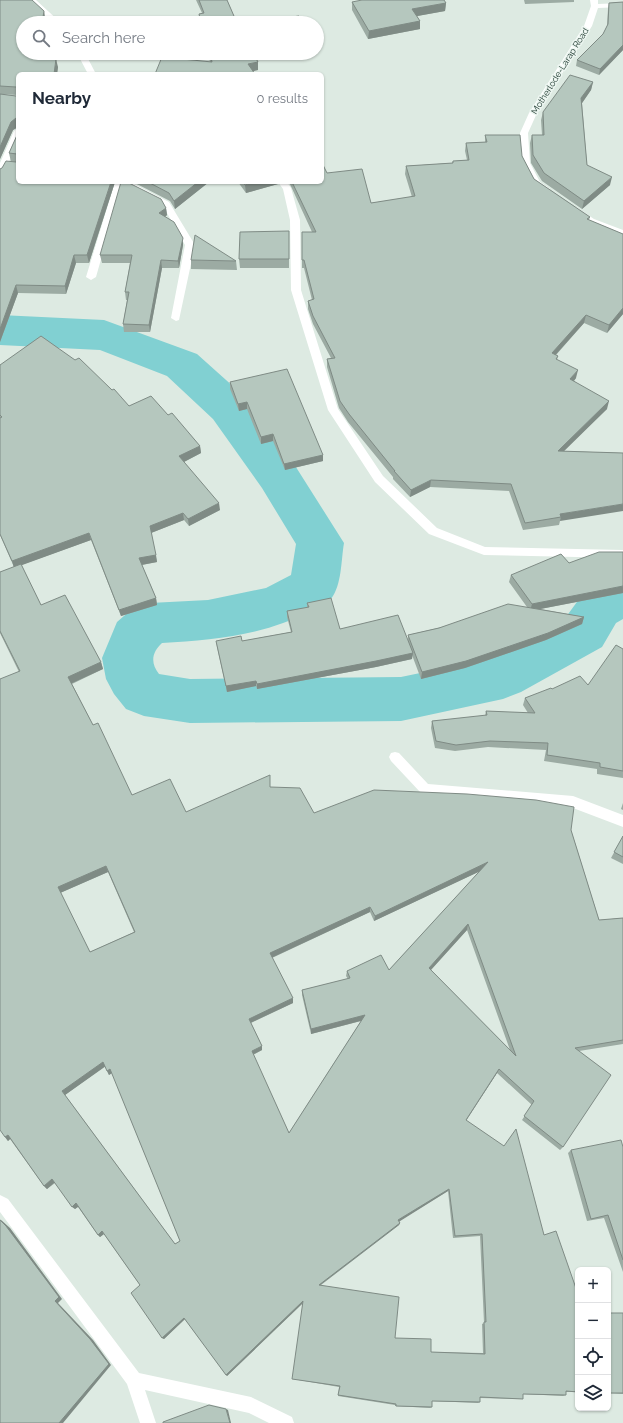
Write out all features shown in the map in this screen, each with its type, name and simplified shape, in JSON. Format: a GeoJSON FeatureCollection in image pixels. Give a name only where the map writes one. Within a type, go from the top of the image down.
{"type":"FeatureCollection","features":[{"type":"Feature","properties":{"kind":"street"},"geometry":{"type":"LineString","coordinates":[[31,0],[49,16]]}},
{"type":"Feature","properties":{"kind":"street"},"geometry":{"type":"LineString","coordinates":[[595,3],[623,5]]}},
{"type":"Feature","properties":{"kind":"street","name":"Motherlode-Larap Road"},"geometry":{"type":"LineString","coordinates":[[556,196],[537,184],[526,163],[524,133],[533,113],[588,26],[595,3]]}},
{"type":"Feature","properties":{"kind":"street"},"geometry":{"type":"LineString","coordinates":[[85,60],[91,72]]}},
{"type":"Feature","properties":{"kind":"street"},"geometry":{"type":"LineString","coordinates":[[5,168],[16,137]]}},
{"type":"Feature","properties":{"kind":"street"},"geometry":{"type":"LineString","coordinates":[[91,277],[118,184]]}},
{"type":"Feature","properties":{"kind":"street"},"geometry":{"type":"LineString","coordinates":[[127,184],[166,204],[190,245],[176,318]]}},
{"type":"Feature","properties":{"kind":"street"},"geometry":{"type":"LineString","coordinates":[[284,184],[287,188],[295,220],[296,290],[332,410],[379,479],[433,531],[484,551],[623,554]]}},
{"type":"Feature","properties":{"kind":"street"},"geometry":{"type":"LineString","coordinates":[[569,204],[591,221],[623,233]]}},
{"type":"Feature","properties":{"kind":"street"},"geometry":{"type":"LineString","coordinates":[[395,757],[425,789],[573,802],[623,821]]}},
{"type":"Feature","properties":{"kind":"street"},"geometry":{"type":"LineString","coordinates":[[1,1200],[134,1380],[148,1423]]}},
{"type":"Feature","properties":{"kind":"street"},"geometry":{"type":"LineString","coordinates":[[134,1380],[251,1405],[286,1423]]}},
{"type":"Feature","properties":{"kind":"building"},"geometry":{"type":"Polygon","coordinates":[[[0,0],[32,0],[44,11],[43,16],[16,16],[16,60],[56,60],[54,72],[16,72],[16,87],[0,86],[0,0]]]}},
{"type":"Feature","properties":{"kind":"building"},"geometry":{"type":"Polygon","coordinates":[[[199,0],[227,0],[234,16],[199,16],[199,14],[204,13],[199,0]]]}},
{"type":"Feature","properties":{"kind":"building"},"geometry":{"type":"Polygon","coordinates":[[[362,0],[444,0],[446,3],[412,9],[420,21],[369,31],[352,2],[362,0]]]}},
{"type":"Feature","properties":{"kind":"building"},"geometry":{"type":"Polygon","coordinates":[[[623,2],[623,45],[600,69],[577,60],[603,34],[608,24],[609,3],[623,2]]]}},
{"type":"Feature","properties":{"kind":"building"},"geometry":{"type":"Polygon","coordinates":[[[161,60],[192,60],[212,62],[212,60],[257,60],[258,62],[248,64],[254,72],[156,72],[161,60]]]}},
{"type":"Feature","properties":{"kind":"building"},"geometry":{"type":"Polygon","coordinates":[[[570,75],[593,82],[581,98],[587,165],[612,177],[584,201],[544,173],[533,155],[532,135],[544,135],[543,112],[570,75]]]}},
{"type":"Feature","properties":{"kind":"building"},"geometry":{"type":"Polygon","coordinates":[[[0,94],[16,96],[16,118],[11,122],[0,147],[0,94]]]}},
{"type":"Feature","properties":{"kind":"building"},"geometry":{"type":"Polygon","coordinates":[[[485,135],[520,135],[522,156],[534,179],[590,217],[587,219],[623,234],[623,308],[609,325],[586,315],[552,353],[558,356],[556,359],[578,370],[570,379],[609,401],[558,451],[623,453],[623,504],[560,514],[561,517],[525,523],[511,484],[431,480],[411,490],[394,471],[340,401],[327,359],[335,358],[313,316],[308,301],[314,299],[304,260],[302,260],[302,232],[316,232],[293,184],[324,184],[324,167],[327,173],[362,169],[371,203],[415,196],[406,166],[453,163],[453,161],[469,160],[466,143],[487,142],[485,135]]]}},
{"type":"Feature","properties":{"kind":"building"},"geometry":{"type":"Polygon","coordinates":[[[16,137],[16,154],[9,153],[16,137]]]}},
{"type":"Feature","properties":{"kind":"building"},"geometry":{"type":"Polygon","coordinates":[[[6,161],[16,162],[16,184],[110,184],[87,255],[74,255],[65,286],[16,285],[0,329],[0,169],[6,161]]]}},
{"type":"Feature","properties":{"kind":"building"},"geometry":{"type":"Polygon","coordinates":[[[120,184],[131,184],[161,199],[166,208],[159,213],[174,222],[183,238],[178,261],[161,260],[149,325],[123,324],[129,292],[125,292],[132,255],[100,255],[120,184]]]}},
{"type":"Feature","properties":{"kind":"building"},"geometry":{"type":"Polygon","coordinates":[[[152,184],[195,184],[174,201],[169,193],[152,184]]]}},
{"type":"Feature","properties":{"kind":"building"},"geometry":{"type":"Polygon","coordinates":[[[289,231],[289,259],[239,259],[240,232],[289,231]]]}},
{"type":"Feature","properties":{"kind":"building"},"geometry":{"type":"Polygon","coordinates":[[[195,235],[236,261],[191,260],[195,235]]]}},
{"type":"Feature","properties":{"kind":"building"},"geometry":{"type":"Polygon","coordinates":[[[41,336],[75,360],[79,358],[112,390],[114,389],[129,406],[151,396],[168,415],[172,413],[200,446],[179,456],[219,503],[188,519],[183,513],[150,526],[156,555],[139,558],[156,598],[119,610],[89,533],[12,561],[0,534],[0,418],[2,417],[0,415],[0,365],[41,336]]]}},
{"type":"Feature","properties":{"kind":"building"},"geometry":{"type":"Polygon","coordinates":[[[287,369],[323,455],[284,464],[273,434],[261,437],[247,402],[238,404],[230,382],[287,369]]]}},
{"type":"Feature","properties":{"kind":"building"},"geometry":{"type":"Polygon","coordinates":[[[599,552],[623,552],[623,586],[532,604],[511,575],[561,554],[569,563],[599,552]]]}},
{"type":"Feature","properties":{"kind":"building"},"geometry":{"type":"Polygon","coordinates":[[[21,564],[41,605],[65,595],[101,662],[68,677],[93,725],[98,723],[132,795],[170,779],[186,812],[270,775],[270,787],[300,788],[314,813],[374,790],[467,794],[536,800],[574,807],[571,830],[599,920],[623,918],[623,1040],[575,1048],[611,1075],[563,1147],[524,1116],[534,1101],[499,1069],[466,1120],[504,1146],[516,1129],[544,1235],[556,1231],[575,1285],[575,1392],[566,1391],[566,1395],[523,1394],[523,1399],[480,1397],[480,1402],[432,1401],[432,1407],[396,1406],[396,1404],[338,1395],[340,1386],[292,1379],[303,1301],[226,1375],[184,1318],[162,1338],[131,1293],[140,1285],[102,1231],[98,1235],[76,1203],[72,1207],[52,1179],[44,1186],[8,1135],[5,1137],[0,1130],[0,679],[20,671],[0,631],[0,572],[21,564]],[[488,862],[375,916],[370,907],[270,953],[293,998],[249,1019],[262,1046],[252,1051],[289,1133],[365,1015],[311,1029],[302,990],[350,978],[347,971],[381,955],[389,970],[488,862]],[[106,866],[58,887],[90,952],[135,932],[106,866]],[[468,924],[429,968],[516,1056],[468,924]],[[103,1062],[62,1091],[175,1244],[180,1241],[110,1069],[107,1071],[103,1062]],[[449,1189],[398,1220],[400,1223],[319,1285],[399,1297],[395,1338],[431,1339],[431,1352],[485,1354],[484,1322],[486,1322],[482,1234],[455,1236],[449,1189]]]}},
{"type":"Feature","properties":{"kind":"building"},"geometry":{"type":"Polygon","coordinates":[[[331,598],[340,629],[398,615],[413,653],[257,684],[256,681],[226,686],[216,641],[241,636],[242,641],[292,632],[287,611],[309,607],[307,603],[331,598]]]}},
{"type":"Feature","properties":{"kind":"building"},"geometry":{"type":"Polygon","coordinates":[[[508,604],[584,617],[548,633],[466,661],[422,672],[408,635],[439,628],[508,604]]]}},
{"type":"Feature","properties":{"kind":"building"},"geometry":{"type":"Polygon","coordinates":[[[616,645],[623,649],[623,771],[600,767],[600,763],[547,755],[548,743],[490,741],[456,745],[436,741],[432,721],[487,715],[486,711],[535,713],[525,698],[551,688],[552,689],[580,676],[588,685],[616,645]]]}},
{"type":"Feature","properties":{"kind":"building"},"geometry":{"type":"Polygon","coordinates":[[[623,836],[623,857],[614,852],[623,836]]]}},
{"type":"Feature","properties":{"kind":"building"},"geometry":{"type":"Polygon","coordinates":[[[621,1140],[623,1147],[623,1260],[608,1215],[591,1219],[571,1150],[621,1140]]]}},
{"type":"Feature","properties":{"kind":"building"},"geometry":{"type":"Polygon","coordinates":[[[0,1220],[59,1297],[55,1301],[90,1339],[109,1364],[59,1423],[0,1423],[0,1220]]]}},
{"type":"Feature","properties":{"kind":"building"},"geometry":{"type":"Polygon","coordinates":[[[611,1313],[623,1313],[623,1393],[611,1393],[611,1313]]]}},
{"type":"Feature","properties":{"kind":"building"},"geometry":{"type":"Polygon","coordinates":[[[209,1405],[226,1409],[230,1423],[163,1423],[163,1422],[209,1405]]]}},
{"type":"Feature","properties":{"kind":"waterway"},"geometry":{"type":"LineString","coordinates":[[0,330],[104,335],[182,365],[229,408],[278,476],[320,543],[313,586],[276,606],[208,620],[150,623],[135,637],[127,658],[132,679],[144,694],[190,701],[401,699],[503,677],[584,632],[599,609],[618,596],[623,597]]}}]}
